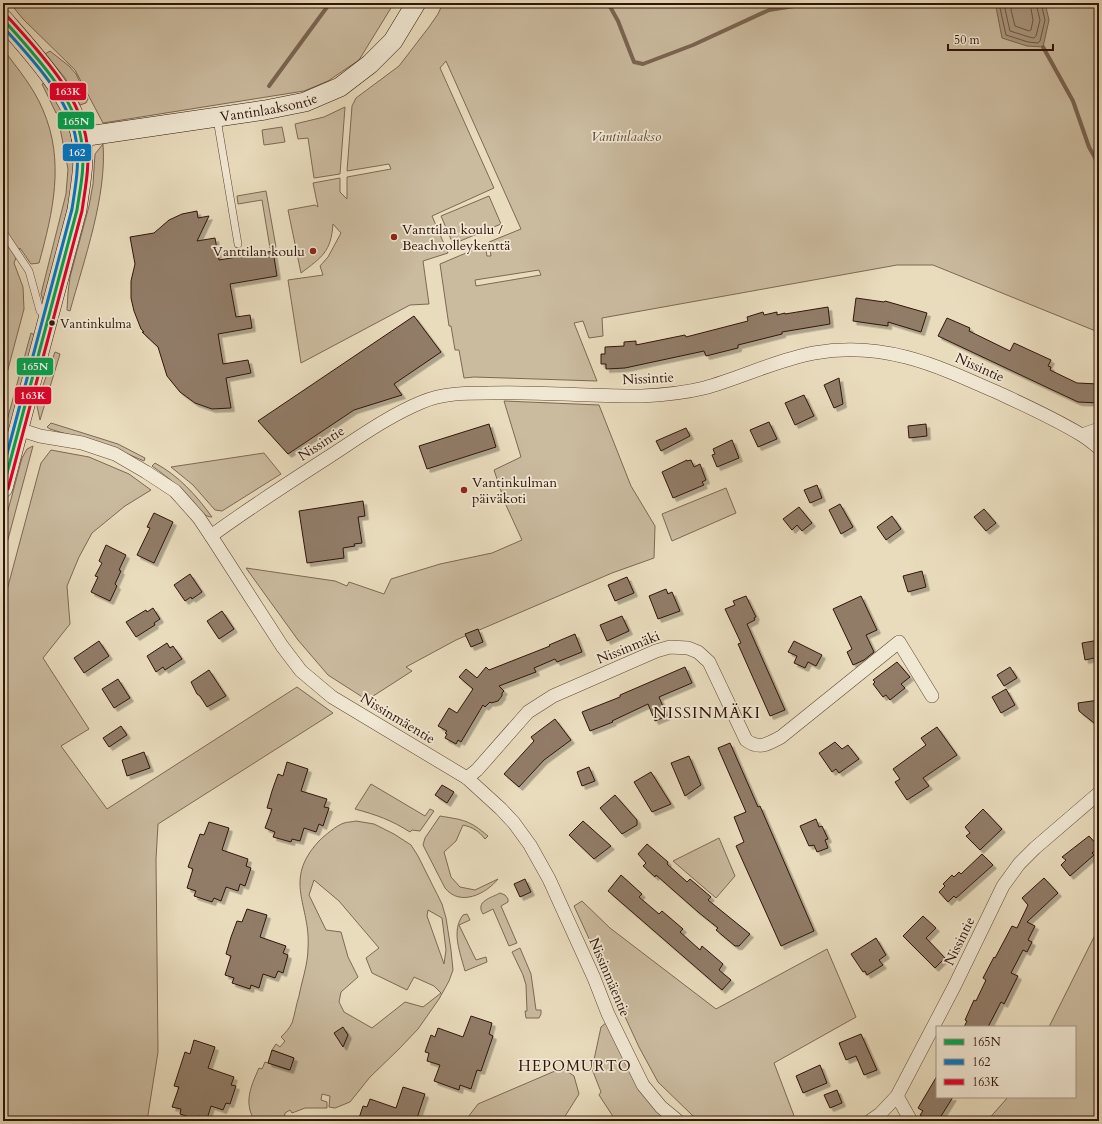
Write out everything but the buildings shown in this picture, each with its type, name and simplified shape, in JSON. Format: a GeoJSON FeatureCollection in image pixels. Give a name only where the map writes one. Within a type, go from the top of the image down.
{"type":"FeatureCollection","features":[{"type":"Feature","properties":{"kind":"street","name":"Vantinlaaksontie"},"geometry":{"type":"LineString","coordinates":[[81,137],[265,110],[305,102],[340,87],[370,64],[393,42],[416,3]]}},
{"type":"Feature","properties":{"kind":"street"},"geometry":{"type":"LineString","coordinates":[[3,19],[55,82],[74,115],[81,137],[82,170],[77,210],[3,488]]}},
{"type":"Feature","properties":{"kind":"street","name":"Nissintie"},"geometry":{"type":"LineString","coordinates":[[211,536],[274,492],[394,415],[424,401],[455,393],[515,392],[644,396],[682,392],[703,388],[733,379],[778,362],[815,353],[849,350],[877,350],[941,367],[1041,412],[1082,434],[1099,448]]}},
{"type":"Feature","properties":{"kind":"street","name":"Nissinmäentie"},"geometry":{"type":"LineString","coordinates":[[18,429],[40,436],[82,443],[115,454],[175,491],[199,518],[282,646],[301,671],[332,697],[467,778],[502,809],[514,822],[530,845],[549,880],[594,978],[608,1014],[643,1085],[661,1107],[678,1121]]}},
{"type":"Feature","properties":{"kind":"street"},"geometry":{"type":"LineString","coordinates":[[1082,434],[1099,429]]}},
{"type":"Feature","properties":{"kind":"street","name":"Nissinmäki"},"geometry":{"type":"LineString","coordinates":[[467,778],[528,712],[553,696],[656,651],[670,647],[688,648],[698,652],[709,662],[743,735],[746,740],[756,746],[768,745],[781,737],[899,642],[932,696]]}},
{"type":"Feature","properties":{"kind":"street","name":"Nissintie"},"geometry":{"type":"LineString","coordinates":[[870,1121],[880,1114],[897,1096],[1004,886],[1019,864],[1035,848],[1099,793]]}},
{"type":"Feature","properties":{"kind":"street"},"geometry":{"type":"LineString","coordinates":[[897,1096],[911,1121]]}},
{"type":"Feature","properties":{"kind":"lane"},"geometry":{"type":"LineString","coordinates":[[217,116],[238,244]]}},
{"type":"Feature","properties":{"kind":"lane"},"geometry":{"type":"LineString","coordinates":[[3,232],[28,271],[40,311],[49,318]]}},
{"type":"Feature","properties":{"kind":"green space"},"geometry":{"type":"Polygon","coordinates":[[[10,3],[394,3],[359,60],[328,81],[304,91],[103,123],[75,70],[23,19],[10,3]]]}},
{"type":"Feature","properties":{"kind":"green space","name":"Vantinlaakso"},"geometry":{"type":"Polygon","coordinates":[[[443,3],[1099,3],[1099,334],[1098,332],[933,265],[897,265],[602,318],[603,336],[589,338],[583,321],[574,323],[597,381],[474,377],[464,378],[459,350],[455,350],[451,326],[449,326],[440,264],[485,245],[487,256],[491,256],[489,242],[521,229],[446,61],[440,68],[494,188],[432,216],[448,253],[423,261],[429,304],[410,305],[301,363],[288,280],[323,275],[320,266],[328,257],[341,233],[333,224],[328,248],[315,263],[301,273],[288,210],[315,205],[318,207],[313,183],[340,178],[340,192],[347,199],[347,177],[391,169],[389,164],[347,171],[352,106],[356,98],[399,66],[438,14],[443,3]],[[539,270],[475,280],[476,286],[541,275],[539,270]]]}},
{"type":"Feature","properties":{"kind":"green space"},"geometry":{"type":"Polygon","coordinates":[[[3,49],[30,86],[43,110],[50,129],[54,148],[55,167],[49,225],[39,263],[31,264],[20,248],[14,263],[23,287],[24,309],[3,388],[3,49]]]}},
{"type":"Feature","properties":{"kind":"green space"},"geometry":{"type":"Polygon","coordinates":[[[50,51],[69,66],[76,74],[88,99],[86,103],[80,105],[65,78],[45,54],[50,51]]]}},
{"type":"Feature","properties":{"kind":"green space"},"geometry":{"type":"Polygon","coordinates":[[[46,82],[64,113],[56,113],[42,84],[46,82]]]}},
{"type":"Feature","properties":{"kind":"green space"},"geometry":{"type":"Polygon","coordinates":[[[345,107],[340,174],[314,178],[308,138],[298,139],[295,124],[324,117],[345,107]]]}},
{"type":"Feature","properties":{"kind":"green space"},"geometry":{"type":"Polygon","coordinates":[[[67,121],[72,139],[76,175],[44,303],[41,294],[66,194],[68,169],[60,128],[61,124],[67,121]]]}},
{"type":"Feature","properties":{"kind":"green space"},"geometry":{"type":"Polygon","coordinates":[[[282,127],[285,142],[264,145],[262,130],[282,127]]]}},
{"type":"Feature","properties":{"kind":"green space"},"geometry":{"type":"Polygon","coordinates":[[[103,144],[102,185],[98,206],[88,249],[70,311],[67,310],[70,277],[89,206],[93,184],[95,154],[103,144]]]}},
{"type":"Feature","properties":{"kind":"green space"},"geometry":{"type":"Polygon","coordinates":[[[266,191],[276,247],[270,248],[262,200],[238,204],[237,196],[266,191]]]}},
{"type":"Feature","properties":{"kind":"green space"},"geometry":{"type":"Polygon","coordinates":[[[489,196],[501,224],[453,244],[441,216],[489,196]]]}},
{"type":"Feature","properties":{"kind":"green space"},"geometry":{"type":"Polygon","coordinates":[[[31,333],[37,336],[3,464],[3,435],[31,333]]]}},
{"type":"Feature","properties":{"kind":"green space"},"geometry":{"type":"Polygon","coordinates":[[[55,352],[60,354],[40,420],[37,406],[38,399],[55,352]]]}},
{"type":"Feature","properties":{"kind":"green space"},"geometry":{"type":"Polygon","coordinates":[[[504,401],[599,405],[631,486],[655,526],[654,558],[612,573],[456,640],[406,667],[412,671],[367,700],[328,675],[298,640],[246,568],[335,581],[347,586],[349,582],[384,594],[391,579],[440,564],[492,553],[522,540],[505,503],[494,470],[521,457],[504,401]]]}},
{"type":"Feature","properties":{"kind":"green space"},"geometry":{"type":"Polygon","coordinates":[[[51,423],[118,444],[145,458],[144,461],[116,449],[50,429],[47,427],[51,423]]]}},
{"type":"Feature","properties":{"kind":"green space"},"geometry":{"type":"Polygon","coordinates":[[[33,446],[3,558],[3,529],[22,458],[27,449],[33,446]]]}},
{"type":"Feature","properties":{"kind":"green space"},"geometry":{"type":"Polygon","coordinates":[[[51,450],[89,457],[129,474],[151,490],[125,506],[92,533],[79,557],[67,586],[70,624],[43,658],[89,729],[61,746],[107,809],[297,687],[333,713],[158,824],[156,859],[158,1052],[147,1121],[3,1121],[3,605],[41,463],[51,450]]]}},
{"type":"Feature","properties":{"kind":"green space"},"geometry":{"type":"Polygon","coordinates":[[[264,453],[281,474],[222,511],[215,510],[193,485],[171,467],[264,453]]]}},
{"type":"Feature","properties":{"kind":"green space"},"geometry":{"type":"Polygon","coordinates":[[[155,463],[179,480],[200,501],[212,517],[204,514],[182,489],[152,466],[155,463]]]}},
{"type":"Feature","properties":{"kind":"green space"},"geometry":{"type":"Polygon","coordinates":[[[726,488],[736,513],[672,541],[662,514],[726,488]]]}},
{"type":"Feature","properties":{"kind":"green space"},"geometry":{"type":"Polygon","coordinates":[[[371,784],[425,816],[430,809],[434,811],[420,831],[412,830],[410,832],[384,818],[355,809],[371,784]]]}},
{"type":"Feature","properties":{"kind":"green space"},"geometry":{"type":"Polygon","coordinates":[[[440,816],[471,824],[488,836],[485,839],[475,830],[463,825],[456,841],[444,852],[451,877],[460,887],[475,890],[498,879],[487,889],[473,896],[458,897],[451,894],[445,888],[423,845],[425,838],[440,816]]]}},
{"type":"Feature","properties":{"kind":"green space"},"geometry":{"type":"Polygon","coordinates":[[[356,821],[374,824],[411,845],[442,904],[446,918],[453,970],[439,999],[418,1029],[370,1077],[350,1102],[335,1108],[329,1107],[330,1096],[322,1094],[321,1100],[327,1102],[327,1108],[305,1108],[292,1113],[290,1110],[285,1113],[284,1120],[282,1121],[255,1121],[249,1108],[249,1101],[253,1081],[259,1068],[262,1069],[265,1062],[289,1070],[294,1058],[272,1050],[276,1044],[280,1047],[285,1041],[281,1037],[292,1023],[307,960],[308,933],[300,881],[302,869],[308,855],[321,839],[341,824],[356,821]],[[314,880],[309,895],[326,930],[341,932],[348,957],[358,977],[341,992],[339,1002],[344,1012],[372,1028],[405,1002],[423,1007],[441,993],[434,986],[414,977],[407,990],[372,973],[366,958],[379,948],[339,901],[314,880]],[[428,910],[427,916],[444,964],[446,950],[442,918],[428,910]]]}},
{"type":"Feature","properties":{"kind":"green space"},"geometry":{"type":"Polygon","coordinates":[[[719,838],[735,876],[716,898],[673,861],[719,838]]]}},
{"type":"Feature","properties":{"kind":"green space"},"geometry":{"type":"Polygon","coordinates":[[[500,893],[505,895],[508,899],[508,902],[501,906],[517,943],[509,946],[493,909],[483,914],[481,910],[482,903],[485,900],[500,893]]]}},
{"type":"Feature","properties":{"kind":"green space"},"geometry":{"type":"Polygon","coordinates":[[[582,901],[610,928],[716,1009],[827,949],[856,1017],[774,1063],[796,1121],[705,1121],[693,1116],[658,1082],[639,1047],[574,906],[582,901]]]}},
{"type":"Feature","properties":{"kind":"green space"},"geometry":{"type":"Polygon","coordinates":[[[467,914],[470,920],[459,925],[476,960],[486,957],[487,962],[465,971],[457,935],[459,921],[463,915],[467,914]]]}},
{"type":"Feature","properties":{"kind":"green space"},"geometry":{"type":"Polygon","coordinates":[[[1099,931],[1099,1121],[987,1121],[1007,1098],[1076,1098],[1076,1026],[1050,1026],[1096,933],[1099,931]]]}},
{"type":"Feature","properties":{"kind":"green space"},"geometry":{"type":"Polygon","coordinates":[[[520,948],[531,974],[536,1010],[541,1010],[539,1018],[526,1018],[526,985],[512,952],[520,948]]]}},
{"type":"Feature","properties":{"kind":"green space"},"geometry":{"type":"Polygon","coordinates":[[[607,1022],[671,1121],[616,1121],[599,1095],[601,1092],[592,1069],[601,1027],[607,1022]]]}},
{"type":"Feature","properties":{"kind":"green space"},"geometry":{"type":"Polygon","coordinates":[[[562,1068],[574,1076],[579,1094],[562,1121],[465,1121],[478,1104],[562,1068]]]}},
{"type":"Feature","properties":{"kind":"water"},"geometry":{"type":"Polygon","coordinates":[[[998,3],[1045,3],[1049,20],[1043,47],[1027,46],[1002,38],[996,7],[998,3]]]}},
{"type":"Feature","properties":{"kind":"waterway"},"geometry":{"type":"LineString","coordinates":[[269,86],[330,3]]}},
{"type":"Feature","properties":{"kind":"waterway"},"geometry":{"type":"LineString","coordinates":[[608,3],[618,21],[634,62],[643,64],[693,45],[769,10],[813,3]]}},
{"type":"Feature","properties":{"kind":"waterway"},"geometry":{"type":"LineString","coordinates":[[774,8],[784,3]]}},
{"type":"Feature","properties":{"kind":"waterway"},"geometry":{"type":"LineString","coordinates":[[1043,47],[1073,101],[1089,147],[1099,165]]}},
{"type":"Feature","properties":{"kind":"transit line","name":"163K"},"geometry":{"type":"LineString","coordinates":[[7,16],[45,59],[67,91],[83,126],[88,152],[87,178],[82,211],[8,489]]}},
{"type":"Feature","properties":{"kind":"transit line","name":"165N"},"geometry":{"type":"LineString","coordinates":[[3,19],[40,62],[63,94],[79,128],[83,154],[82,178],[77,210],[3,488]]}},
{"type":"Feature","properties":{"kind":"transit line","name":"162"},"geometry":{"type":"LineString","coordinates":[[3,27],[38,67],[60,98],[74,131],[77,148],[76,178],[72,209],[3,469]]}},
{"type":"Feature","properties":{"kind":"place","name":"Vanttilan koulu / Beachvolleykenttä"},"geometry":{"type":"Point","coordinates":[394,237]}},
{"type":"Feature","properties":{"kind":"place","name":"Vanttilan koulu"},"geometry":{"type":"Point","coordinates":[313,251]}},
{"type":"Feature","properties":{"kind":"place","name":"Vantinkulma"},"geometry":{"type":"Point","coordinates":[52,323]}},
{"type":"Feature","properties":{"kind":"place","name":"Vantinkulman päiväkoti"},"geometry":{"type":"Point","coordinates":[464,490]}},
{"type":"Feature","properties":{"kind":"district","name":"NISSINMÄKI"},"geometry":{"type":"Point","coordinates":[707,712]}},
{"type":"Feature","properties":{"kind":"district","name":"HEPOMURTO"},"geometry":{"type":"Point","coordinates":[575,1066]}}]}
